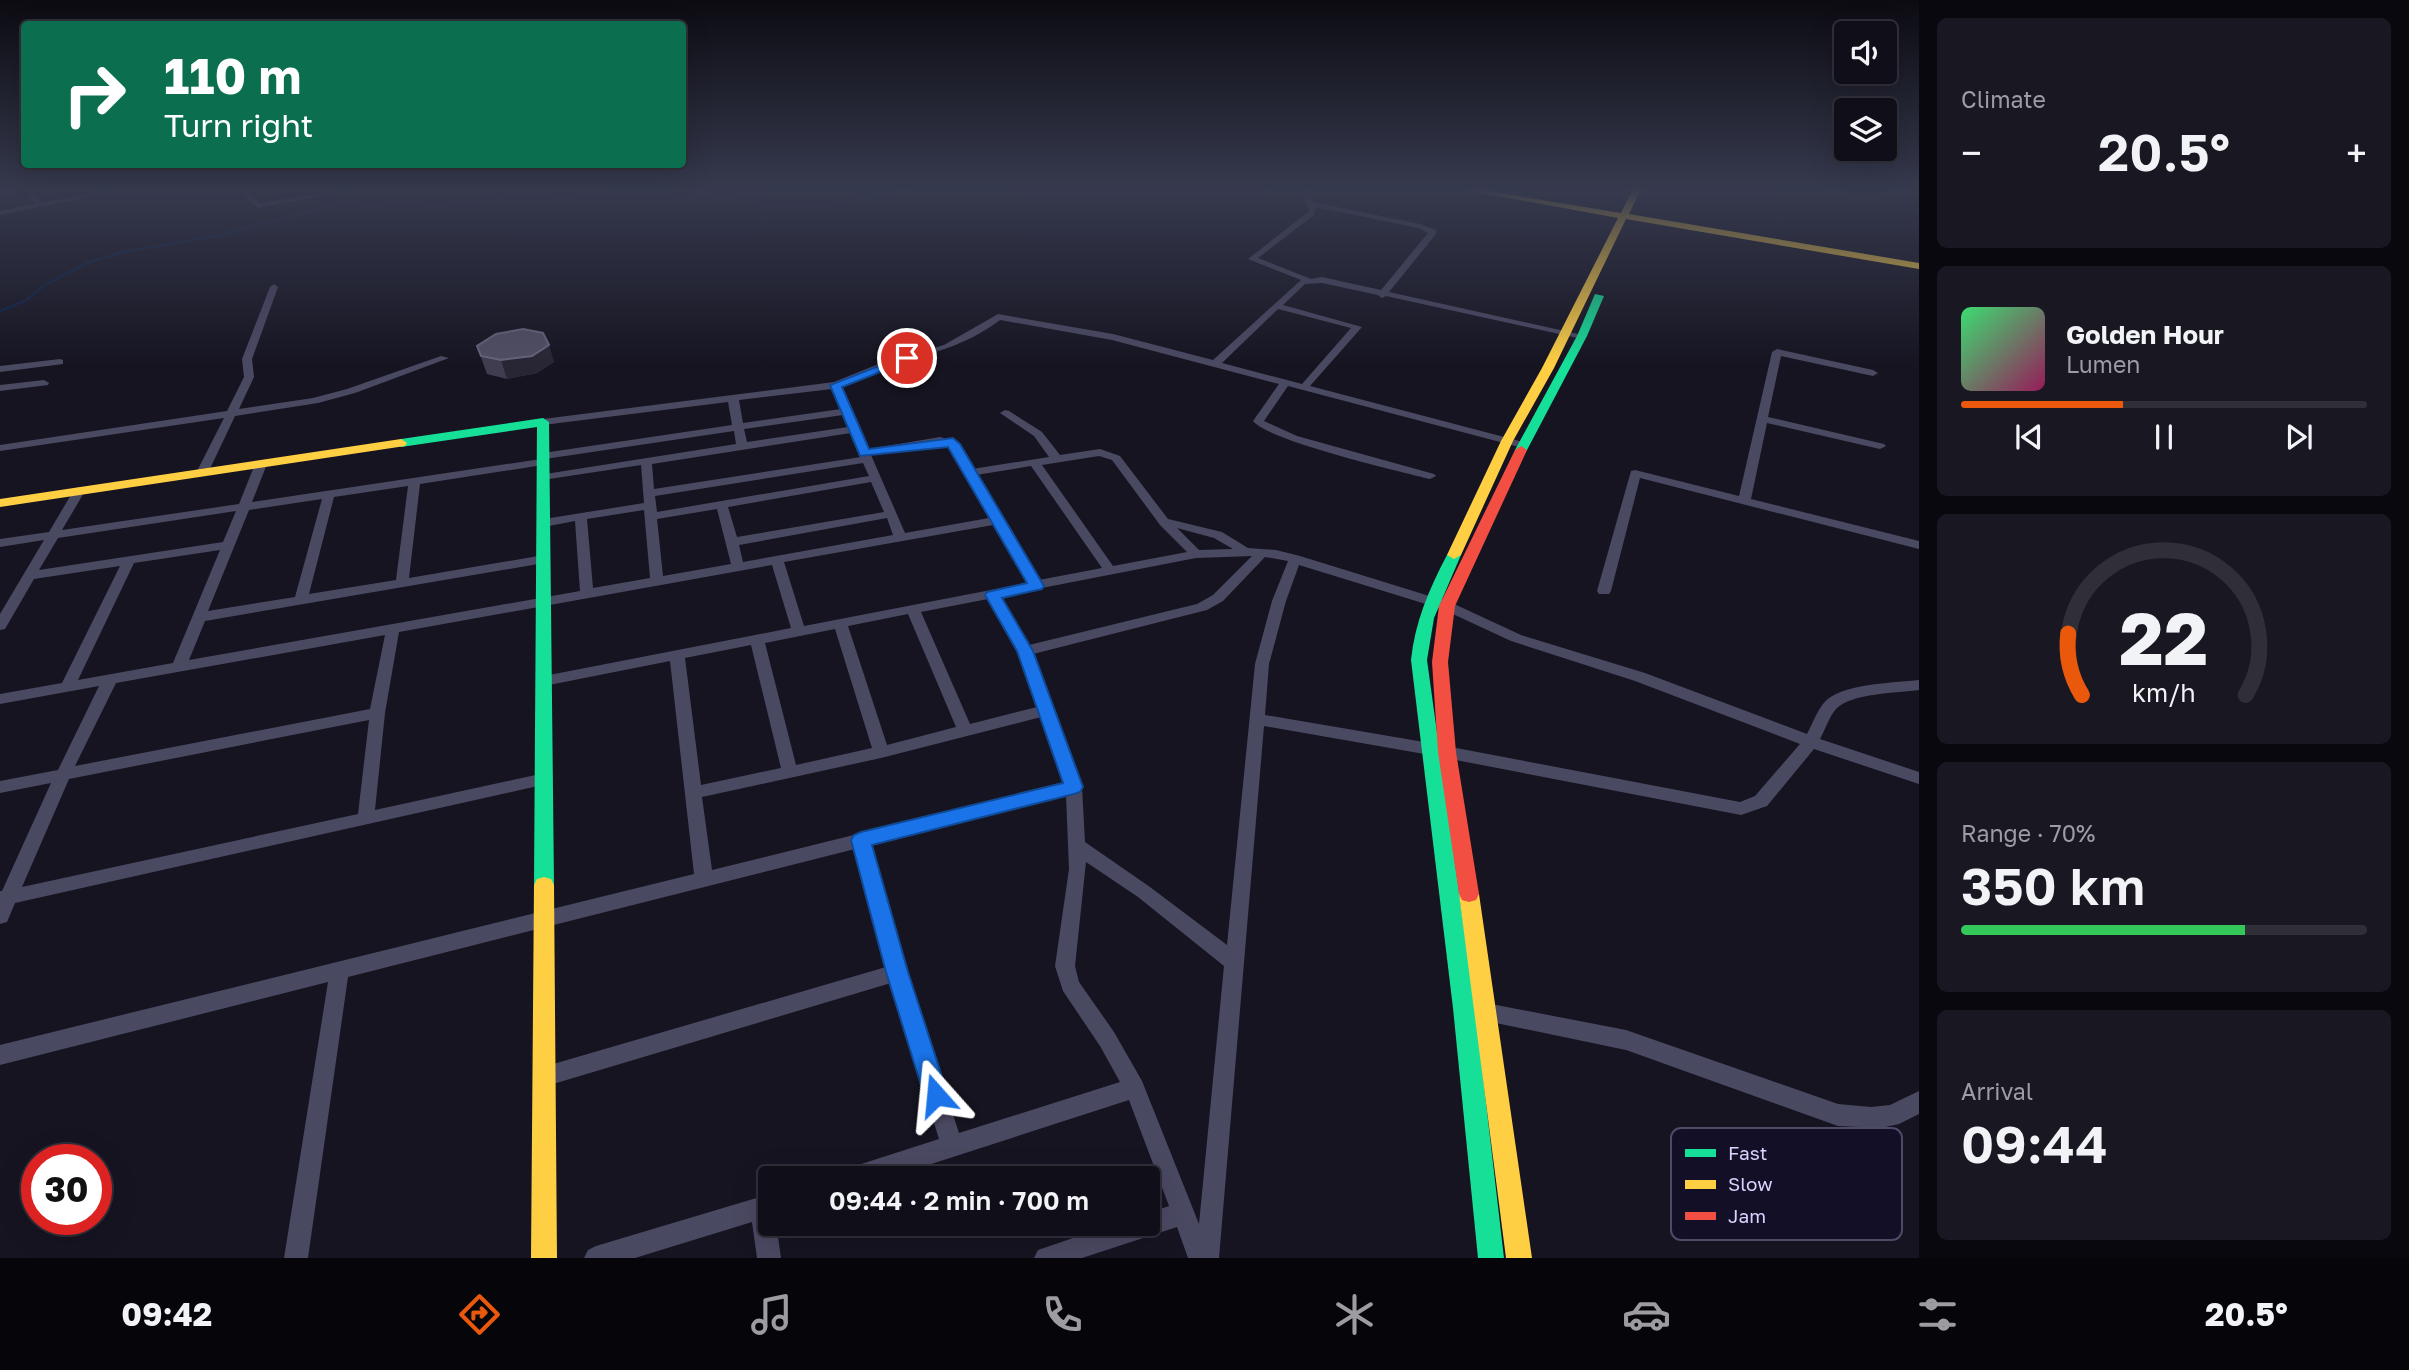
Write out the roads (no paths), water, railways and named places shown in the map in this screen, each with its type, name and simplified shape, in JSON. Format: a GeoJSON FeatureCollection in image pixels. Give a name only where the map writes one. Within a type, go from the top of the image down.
{"type":"FeatureCollection","features":[{"type":"Feature","properties":{"kind":"street"},"geometry":{"type":"LineString","coordinates":[[1266,248],[1252,258],[1307,279],[1573,334]]}},
{"type":"Feature","properties":{"kind":"street"},"geometry":{"type":"LineString","coordinates":[[1382,295],[1420,248]]}},
{"type":"Feature","properties":{"kind":"street"},"geometry":{"type":"LineString","coordinates":[[1491,1258],[1438,750],[1440,662],[1447,606],[1475,531],[1515,443],[1555,370],[1615,248]]}},
{"type":"Feature","properties":{"kind":"street"},"geometry":{"type":"LineString","coordinates":[[1826,248],[1919,264]]}},
{"type":"Feature","properties":{"kind":"street"},"geometry":{"type":"LineString","coordinates":[[1215,364],[1307,279]]}},
{"type":"Feature","properties":{"kind":"street"},"geometry":{"type":"LineString","coordinates":[[202,473],[249,377],[247,359],[274,287]]}},
{"type":"Feature","properties":{"kind":"street"},"geometry":{"type":"LineString","coordinates":[[1276,306],[1357,327],[1304,387]]}},
{"type":"Feature","properties":{"kind":"street"},"geometry":{"type":"LineString","coordinates":[[0,503],[543,422],[836,385],[889,363],[947,346],[982,329],[998,317],[1112,338],[1515,443]]}},
{"type":"Feature","properties":{"kind":"street"},"geometry":{"type":"LineString","coordinates":[[1744,502],[1777,352],[1873,373]]}},
{"type":"Feature","properties":{"kind":"street"},"geometry":{"type":"LineString","coordinates":[[0,448],[229,416],[314,401],[351,391],[444,358]]}},
{"type":"Feature","properties":{"kind":"street"},"geometry":{"type":"LineString","coordinates":[[0,369],[60,362]]}},
{"type":"Feature","properties":{"kind":"street"},"geometry":{"type":"LineString","coordinates":[[1286,382],[1258,421],[1262,425],[1293,438],[1430,476]]}},
{"type":"Feature","properties":{"kind":"street"},"geometry":{"type":"LineString","coordinates":[[0,388],[44,383]]}},
{"type":"Feature","properties":{"kind":"street"},"geometry":{"type":"LineString","coordinates":[[836,385],[901,538]]}},
{"type":"Feature","properties":{"kind":"street"},"geometry":{"type":"LineString","coordinates":[[733,398],[742,447]]}},
{"type":"Feature","properties":{"kind":"street"},"geometry":{"type":"LineString","coordinates":[[0,542],[329,493],[543,465],[739,427],[847,411]]}},
{"type":"Feature","properties":{"kind":"street"},"geometry":{"type":"LineString","coordinates":[[1005,413],[1038,434],[1057,459]]}},
{"type":"Feature","properties":{"kind":"street"},"geometry":{"type":"LineString","coordinates":[[1764,419],[1880,446]]}},
{"type":"Feature","properties":{"kind":"street"},"geometry":{"type":"LineString","coordinates":[[543,422],[546,920],[542,1077],[544,1258]]}},
{"type":"Feature","properties":{"kind":"street"},"geometry":{"type":"LineString","coordinates":[[543,465],[646,461],[855,429]]}},
{"type":"Feature","properties":{"kind":"street"},"geometry":{"type":"LineString","coordinates":[[544,523],[651,505],[866,456],[948,441],[953,444],[1036,586]]}},
{"type":"Feature","properties":{"kind":"street"},"geometry":{"type":"LineString","coordinates":[[969,473],[1100,452],[1112,455],[1164,522],[1196,554]]}},
{"type":"Feature","properties":{"kind":"street"},"geometry":{"type":"LineString","coordinates":[[646,461],[657,582]]}},
{"type":"Feature","properties":{"kind":"street"},"geometry":{"type":"LineString","coordinates":[[1034,462],[1110,571]]}},
{"type":"Feature","properties":{"kind":"street"},"geometry":{"type":"LineString","coordinates":[[179,667],[261,464]]}},
{"type":"Feature","properties":{"kind":"street"},"geometry":{"type":"LineString","coordinates":[[1604,591],[1635,473],[1919,545]]}},
{"type":"Feature","properties":{"kind":"street"},"geometry":{"type":"LineString","coordinates":[[651,505],[722,505],[876,478]]}},
{"type":"Feature","properties":{"kind":"street"},"geometry":{"type":"LineString","coordinates":[[402,584],[414,481]]}},
{"type":"Feature","properties":{"kind":"street"},"geometry":{"type":"LineString","coordinates":[[0,626],[79,491]]}},
{"type":"Feature","properties":{"kind":"street"},"geometry":{"type":"LineString","coordinates":[[301,600],[329,493]]}},
{"type":"Feature","properties":{"kind":"street"},"geometry":{"type":"LineString","coordinates":[[722,505],[738,567]]}},
{"type":"Feature","properties":{"kind":"street"},"geometry":{"type":"LineString","coordinates":[[732,542],[891,514]]}},
{"type":"Feature","properties":{"kind":"street"},"geometry":{"type":"LineString","coordinates":[[581,516],[587,594]]}},
{"type":"Feature","properties":{"kind":"street"},"geometry":{"type":"LineString","coordinates":[[0,699],[998,520]]}},
{"type":"Feature","properties":{"kind":"street"},"geometry":{"type":"LineString","coordinates":[[1164,522],[1207,531],[1238,545],[1245,552]]}},
{"type":"Feature","properties":{"kind":"street"},"geometry":{"type":"LineString","coordinates":[[1475,531],[1430,601],[1420,635],[1419,660],[1487,1012],[1519,1258]]}},
{"type":"Feature","properties":{"kind":"street"},"geometry":{"type":"LineString","coordinates":[[29,576],[227,545]]}},
{"type":"Feature","properties":{"kind":"street"},"geometry":{"type":"LineString","coordinates":[[1025,651],[1202,607],[1218,598],[1262,553]]}},
{"type":"Feature","properties":{"kind":"street"},"geometry":{"type":"LineString","coordinates":[[544,681],[1196,554],[1262,553],[1295,559],[1447,606],[1516,638],[1640,677],[1811,743],[1919,778]]}},
{"type":"Feature","properties":{"kind":"street"},"geometry":{"type":"LineString","coordinates":[[67,687],[130,559]]}},
{"type":"Feature","properties":{"kind":"street"},"geometry":{"type":"LineString","coordinates":[[200,617],[544,559]]}},
{"type":"Feature","properties":{"kind":"street"},"geometry":{"type":"LineString","coordinates":[[1207,1258],[1262,664],[1279,601],[1295,559]]}},
{"type":"Feature","properties":{"kind":"street"},"geometry":{"type":"LineString","coordinates":[[777,560],[799,632]]}},
{"type":"Feature","properties":{"kind":"street"},"geometry":{"type":"LineString","coordinates":[[993,595],[1025,651],[1074,787],[1078,869],[1065,967],[1070,985],[1135,1088],[1200,1258]]}},
{"type":"Feature","properties":{"kind":"street"},"geometry":{"type":"LineString","coordinates":[[913,610],[965,731]]}},
{"type":"Feature","properties":{"kind":"street"},"geometry":{"type":"LineString","coordinates":[[840,623],[881,752]]}},
{"type":"Feature","properties":{"kind":"street"},"geometry":{"type":"LineString","coordinates":[[366,818],[377,713],[393,629]]}},
{"type":"Feature","properties":{"kind":"street"},"geometry":{"type":"LineString","coordinates":[[757,640],[790,773]]}},
{"type":"Feature","properties":{"kind":"street"},"geometry":{"type":"LineString","coordinates":[[677,656],[704,880]]}},
{"type":"Feature","properties":{"kind":"street"},"geometry":{"type":"LineString","coordinates":[[1419,660],[1440,662]]}},
{"type":"Feature","properties":{"kind":"street"},"geometry":{"type":"LineString","coordinates":[[0,916],[5,898],[110,680]]}},
{"type":"Feature","properties":{"kind":"street"},"geometry":{"type":"LineString","coordinates":[[1257,719],[1438,750],[1741,809],[1761,801],[1811,743],[1829,708],[1837,700],[1850,694],[1919,685]]}},
{"type":"Feature","properties":{"kind":"street"},"geometry":{"type":"LineString","coordinates":[[694,793],[881,752],[1046,710]]}},
{"type":"Feature","properties":{"kind":"street"},"geometry":{"type":"LineString","coordinates":[[0,787],[377,713]]}},
{"type":"Feature","properties":{"kind":"street"},"geometry":{"type":"LineString","coordinates":[[5,898],[545,779]]}},
{"type":"Feature","properties":{"kind":"street"},"geometry":{"type":"LineString","coordinates":[[0,1055],[1074,787]]}},
{"type":"Feature","properties":{"kind":"street"},"geometry":{"type":"LineString","coordinates":[[861,840],[897,972],[952,1144]]}},
{"type":"Feature","properties":{"kind":"street"},"geometry":{"type":"LineString","coordinates":[[1076,845],[1144,892],[1234,962]]}},
{"type":"Feature","properties":{"kind":"street"},"geometry":{"type":"LineString","coordinates":[[296,1258],[338,972]]}},
{"type":"Feature","properties":{"kind":"street"},"geometry":{"type":"LineString","coordinates":[[542,1077],[897,972]]}},
{"type":"Feature","properties":{"kind":"street"},"geometry":{"type":"LineString","coordinates":[[1464,1008],[1626,1040],[1839,1115],[1876,1120],[1903,1114],[1919,1101]]}},
{"type":"Feature","properties":{"kind":"street"},"geometry":{"type":"LineString","coordinates":[[887,1166],[1135,1088]]}},
{"type":"Feature","properties":{"kind":"street"},"geometry":{"type":"LineString","coordinates":[[1475,1109],[1501,1116]]}},
{"type":"Feature","properties":{"kind":"street"},"geometry":{"type":"LineString","coordinates":[[596,1258],[758,1208]]}},
{"type":"Feature","properties":{"kind":"street"},"geometry":{"type":"LineString","coordinates":[[1051,1257],[1181,1214]]}},
{"type":"Feature","properties":{"kind":"street"},"geometry":{"type":"LineString","coordinates":[[768,1236],[769,1258]]}},
{"type":"Feature","properties":{"kind":"waterway"},"geometry":{"type":"LineString","coordinates":[[0,311],[25,301],[45,285],[87,263],[148,248]]}}]}
